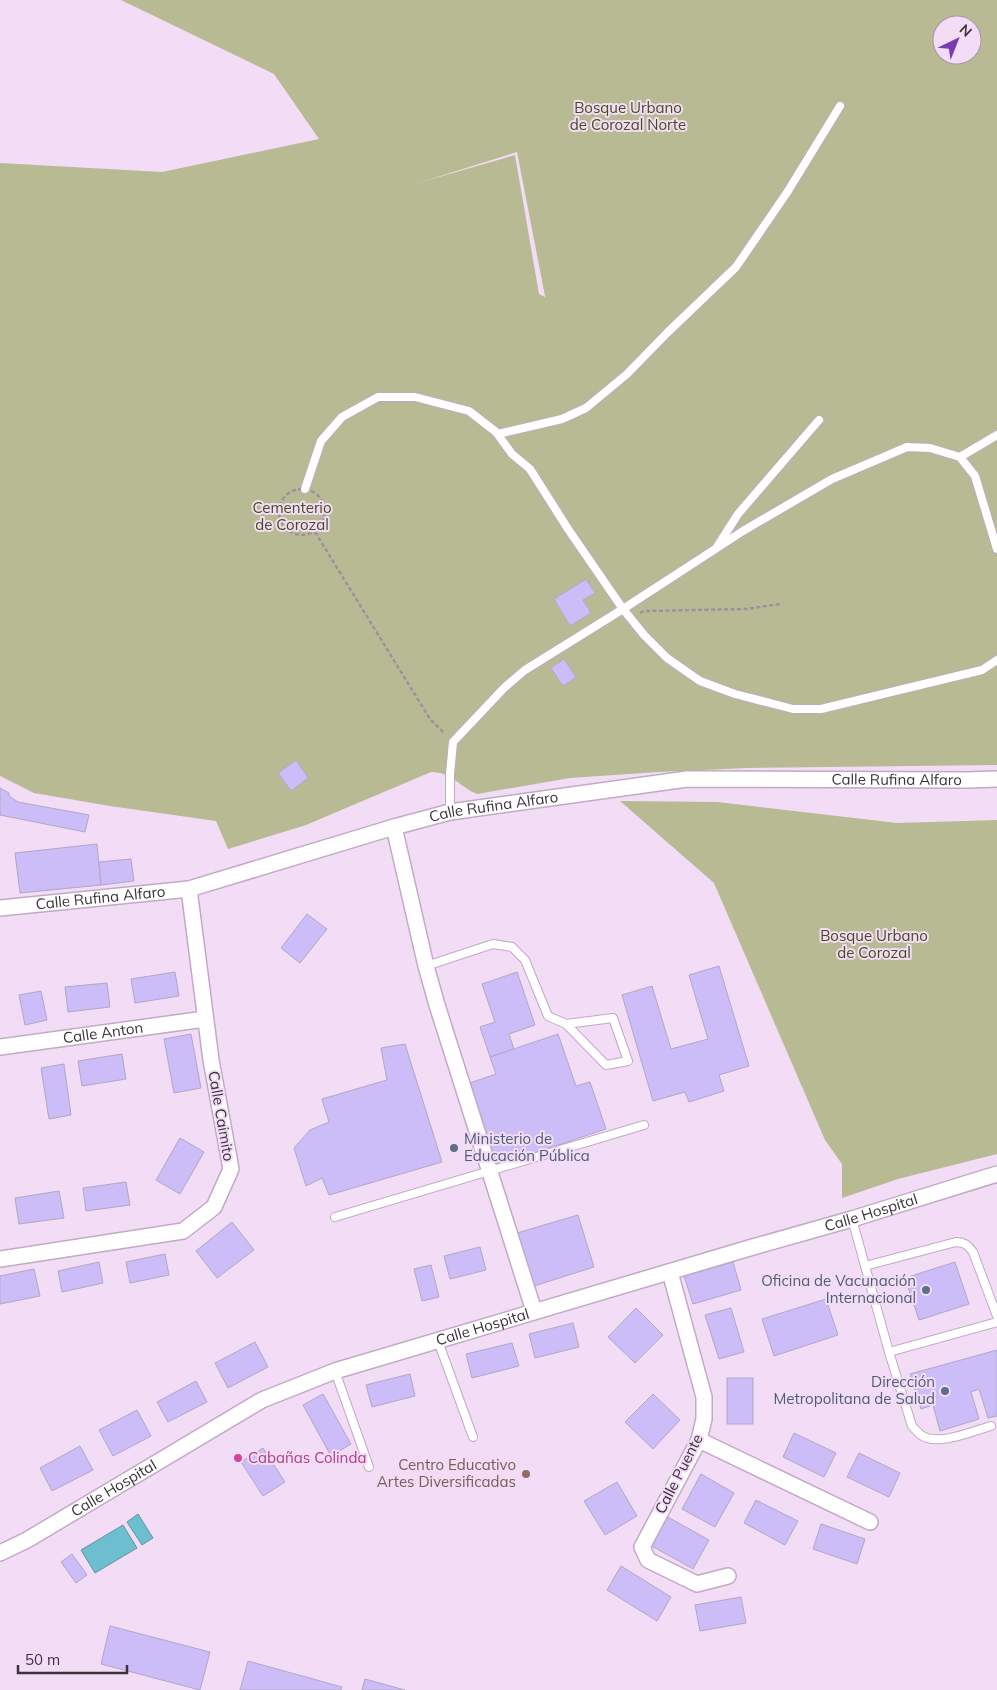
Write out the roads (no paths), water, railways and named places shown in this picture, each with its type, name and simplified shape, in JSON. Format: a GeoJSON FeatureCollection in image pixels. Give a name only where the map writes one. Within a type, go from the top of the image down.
{"type":"FeatureCollection","features":[{"type":"Feature","properties":{"kind":"street","name":"Calle Rufina Alfaro"},"geometry":{"type":"LineString","coordinates":[[0,908],[188,890],[394,827],[450,812],[687,779],[997,779]]}},
{"type":"Feature","properties":{"kind":"street"},"geometry":{"type":"LineString","coordinates":[[394,827],[436,1005],[534,1312]]}},
{"type":"Feature","properties":{"kind":"street","name":"Calle Caimito"},"geometry":{"type":"LineString","coordinates":[[0,1259],[183,1231],[214,1208],[231,1169],[211,1060],[188,890]]}},
{"type":"Feature","properties":{"kind":"street","name":"Calle Anton"},"geometry":{"type":"LineString","coordinates":[[0,1047],[205,1019]]}},
{"type":"Feature","properties":{"kind":"street","name":"Calle Hospital"},"geometry":{"type":"LineString","coordinates":[[0,1553],[26,1540],[262,1400],[335,1371],[852,1219],[997,1174]]}},
{"type":"Feature","properties":{"kind":"street","name":"Calle Puente"},"geometry":{"type":"LineString","coordinates":[[670,1272],[704,1397],[704,1419],[699,1440],[642,1547],[648,1560],[697,1584],[728,1576]]}},
{"type":"Feature","properties":{"kind":"street"},"geometry":{"type":"LineString","coordinates":[[699,1440],[870,1522]]}},
{"type":"Feature","properties":{"kind":"lane"},"geometry":{"type":"LineString","coordinates":[[498,434],[562,418],[586,408],[626,374],[736,267],[788,191],[840,106]]}},
{"type":"Feature","properties":{"kind":"lane"},"geometry":{"type":"LineString","coordinates":[[305,489],[321,441],[342,417],[378,397],[414,397],[469,411],[498,434],[512,454],[530,470],[629,617],[667,658],[700,681],[735,694],[793,709],[821,709],[982,670],[997,660]]}},
{"type":"Feature","properties":{"kind":"lane"},"geometry":{"type":"LineString","coordinates":[[716,548],[738,514],[819,420]]}},
{"type":"Feature","properties":{"kind":"lane"},"geometry":{"type":"LineString","coordinates":[[960,457],[997,435]]}},
{"type":"Feature","properties":{"kind":"lane"},"geometry":{"type":"LineString","coordinates":[[450,812],[450,774],[453,742],[504,688],[525,670],[716,548],[832,479],[907,446],[930,448],[960,457],[975,476],[997,549]]}},
{"type":"Feature","properties":{"kind":"lane"},"geometry":{"type":"LineString","coordinates":[[426,966],[493,944],[512,947],[525,960],[548,1016],[566,1024],[606,1064],[628,1061],[613,1018],[566,1024]]}},
{"type":"Feature","properties":{"kind":"lane"},"geometry":{"type":"LineString","coordinates":[[336,1218],[644,1125]]}},
{"type":"Feature","properties":{"kind":"lane"},"geometry":{"type":"LineString","coordinates":[[852,1219],[912,1426],[921,1435],[930,1439],[942,1440],[991,1426]]}},
{"type":"Feature","properties":{"kind":"lane"},"geometry":{"type":"LineString","coordinates":[[865,1266],[962,1242],[968,1245],[973,1252],[997,1316]]}},
{"type":"Feature","properties":{"kind":"lane"},"geometry":{"type":"LineString","coordinates":[[889,1352],[997,1322]]}},
{"type":"Feature","properties":{"kind":"lane"},"geometry":{"type":"LineString","coordinates":[[438,1341],[473,1437]]}},
{"type":"Feature","properties":{"kind":"lane"},"geometry":{"type":"LineString","coordinates":[[335,1371],[369,1467]]}},
{"type":"Feature","properties":{"kind":"water"},"geometry":{"type":"Polygon","coordinates":[[[138,1514],[153,1538],[142,1545],[127,1522],[138,1514]]]}},
{"type":"Feature","properties":{"kind":"water"},"geometry":{"type":"Polygon","coordinates":[[[123,1525],[137,1548],[95,1573],[81,1550],[123,1525]]]}},
{"type":"Feature","properties":{"kind":"place","name":"Ministerio de Educación Pública"},"geometry":{"type":"Point","coordinates":[454,1148]}},
{"type":"Feature","properties":{"kind":"place","name":"Oficina de Vacunación Internacional"},"geometry":{"type":"Point","coordinates":[926,1290]}},
{"type":"Feature","properties":{"kind":"place","name":"Dirección Metropolitana de Salud"},"geometry":{"type":"Point","coordinates":[945,1391]}},
{"type":"Feature","properties":{"kind":"place","name":"Cabañas Colinda"},"geometry":{"type":"Point","coordinates":[238,1458]}},
{"type":"Feature","properties":{"kind":"place","name":"Centro Educativo Artes Diversificadas"},"geometry":{"type":"Point","coordinates":[526,1474]}},
{"type":"Feature","properties":{"kind":"park label","name":"Bosque Urbano de Corozal Norte"},"geometry":{"type":"Point","coordinates":[628,116]}},
{"type":"Feature","properties":{"kind":"park label","name":"Cementerio de Corozal"},"geometry":{"type":"Point","coordinates":[292,516]}},
{"type":"Feature","properties":{"kind":"park label","name":"Bosque Urbano de Corozal"},"geometry":{"type":"Point","coordinates":[874,944]}}]}
